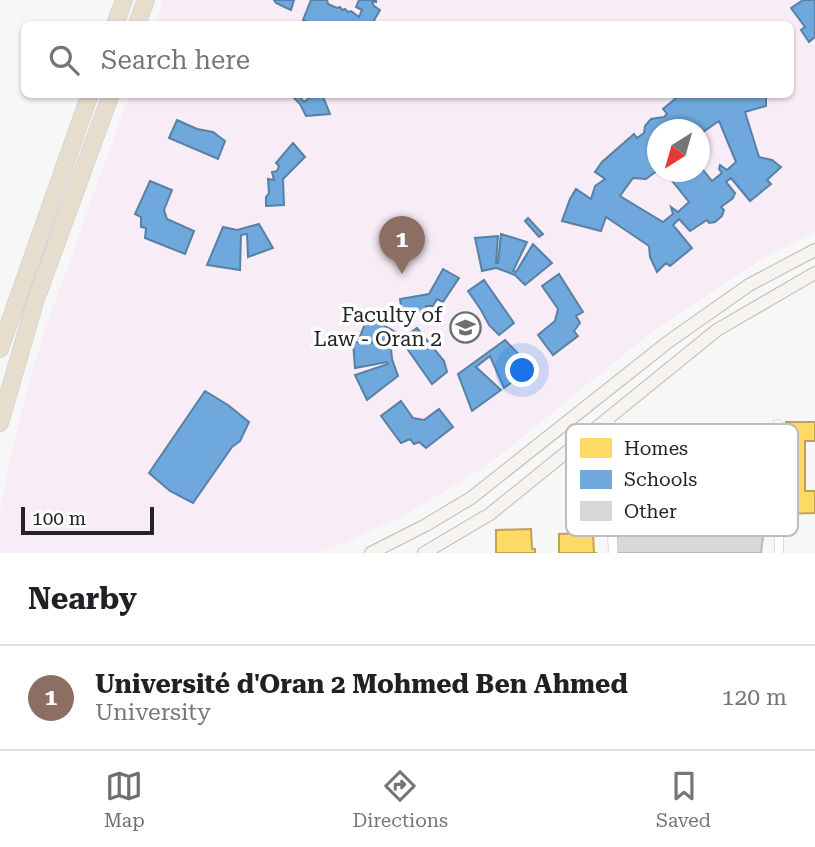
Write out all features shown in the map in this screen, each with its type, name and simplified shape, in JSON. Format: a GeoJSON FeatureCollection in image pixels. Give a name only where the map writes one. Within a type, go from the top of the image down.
{"type":"FeatureCollection","features":[{"type":"Feature","properties":{"kind":"highway"},"geometry":{"type":"LineString","coordinates":[[116,21],[124,0]]}},
{"type":"Feature","properties":{"kind":"highway"},"geometry":{"type":"LineString","coordinates":[[138,21],[146,0]]}},
{"type":"Feature","properties":{"kind":"highway"},"geometry":{"type":"LineString","coordinates":[[0,349],[89,98]]}},
{"type":"Feature","properties":{"kind":"highway"},"geometry":{"type":"LineString","coordinates":[[0,423],[35,302],[110,98]]}},
{"type":"Feature","properties":{"kind":"main road"},"geometry":{"type":"LineString","coordinates":[[371,553],[471,498],[668,342],[749,285],[815,250]]}},
{"type":"Feature","properties":{"kind":"main road"},"geometry":{"type":"LineString","coordinates":[[602,424],[717,330],[815,273]]}},
{"type":"Feature","properties":{"kind":"main road"},"geometry":{"type":"LineString","coordinates":[[424,553],[490,514],[566,453]]}},
{"type":"Feature","properties":{"kind":"street"},"geometry":{"type":"LineString","coordinates":[[610,418],[610,424]]}},
{"type":"Feature","properties":{"kind":"shaded area"},"geometry":{"type":"Polygon","coordinates":[[[164,0],[815,0],[815,232],[762,259],[648,335],[498,457],[401,517],[318,553],[0,553],[0,512],[27,389],[44,333],[128,98],[794,98],[794,21],[156,21],[164,0]]]}},
{"type":"Feature","properties":{"kind":"building: Homes"},"geometry":{"type":"Polygon","coordinates":[[[815,422],[815,441],[805,441],[805,491],[815,491],[815,513],[798,514],[798,424],[786,424],[815,422]]]}},
{"type":"Feature","properties":{"kind":"building: Homes"},"geometry":{"type":"Polygon","coordinates":[[[531,529],[532,549],[535,549],[535,553],[496,553],[496,530],[531,529]]]}},
{"type":"Feature","properties":{"kind":"building: Homes"},"geometry":{"type":"Polygon","coordinates":[[[559,534],[593,536],[594,553],[559,553],[559,534]]]}},
{"type":"Feature","properties":{"kind":"building: Schools"},"geometry":{"type":"Polygon","coordinates":[[[274,0],[294,0],[291,10],[274,0]]]}},
{"type":"Feature","properties":{"kind":"building: Schools"},"geometry":{"type":"Polygon","coordinates":[[[311,0],[327,0],[328,4],[351,11],[359,17],[362,10],[356,7],[359,0],[376,0],[372,1],[380,10],[374,21],[303,20],[311,0]]]}},
{"type":"Feature","properties":{"kind":"building: Schools"},"geometry":{"type":"Polygon","coordinates":[[[803,0],[815,0],[815,37],[809,42],[801,30],[805,27],[791,8],[803,0]]]}},
{"type":"Feature","properties":{"kind":"building: Schools"},"geometry":{"type":"Polygon","coordinates":[[[294,98],[301,98],[304,102],[309,98],[324,98],[330,114],[306,116],[294,98]]]}},
{"type":"Feature","properties":{"kind":"building: Schools"},"geometry":{"type":"Polygon","coordinates":[[[676,98],[766,98],[766,106],[745,112],[759,157],[772,160],[781,167],[767,180],[771,184],[750,201],[731,178],[726,182],[735,193],[733,198],[721,207],[724,210],[722,216],[715,222],[709,223],[707,220],[690,231],[679,219],[673,225],[692,248],[670,266],[666,263],[657,272],[650,257],[649,246],[606,217],[601,231],[562,221],[576,189],[591,199],[595,186],[605,179],[595,172],[602,162],[634,134],[637,138],[644,133],[647,124],[647,178],[633,178],[620,196],[663,222],[673,214],[671,207],[678,212],[689,202],[673,182],[710,182],[710,178],[712,181],[722,173],[720,165],[727,170],[736,162],[719,121],[710,127],[710,119],[651,119],[667,114],[663,109],[676,98]]]}},
{"type":"Feature","properties":{"kind":"building: Schools"},"geometry":{"type":"Polygon","coordinates":[[[177,120],[197,129],[213,132],[225,141],[218,159],[169,138],[177,120]]]}},
{"type":"Feature","properties":{"kind":"building: Schools"},"geometry":{"type":"Polygon","coordinates":[[[293,143],[305,157],[283,179],[284,205],[266,206],[268,179],[274,180],[272,172],[277,171],[279,166],[276,163],[293,143]]]}},
{"type":"Feature","properties":{"kind":"building: Schools"},"geometry":{"type":"Polygon","coordinates":[[[150,181],[172,190],[164,210],[167,219],[194,231],[185,254],[145,238],[146,228],[141,227],[141,217],[135,214],[150,181]]]}},
{"type":"Feature","properties":{"kind":"building: Schools"},"geometry":{"type":"Polygon","coordinates":[[[528,218],[543,234],[539,237],[525,221],[528,218]]]}},
{"type":"Feature","properties":{"kind":"building: Schools"},"geometry":{"type":"Polygon","coordinates":[[[259,224],[273,248],[248,257],[247,234],[241,235],[240,270],[207,265],[223,227],[237,230],[259,224]]]}},
{"type":"Feature","properties":{"kind":"building: Schools"},"geometry":{"type":"Polygon","coordinates":[[[501,234],[527,242],[513,271],[516,272],[533,244],[552,263],[525,285],[515,275],[496,268],[482,271],[475,238],[498,236],[498,263],[501,234]]]}},
{"type":"Feature","properties":{"kind":"building: Schools"},"geometry":{"type":"Polygon","coordinates":[[[443,269],[459,278],[443,302],[437,299],[433,306],[426,306],[427,312],[415,313],[412,318],[403,319],[400,299],[429,294],[443,269]]]}},
{"type":"Feature","properties":{"kind":"building: Schools"},"geometry":{"type":"Polygon","coordinates":[[[559,274],[583,312],[576,316],[580,323],[574,331],[578,336],[553,355],[538,335],[555,321],[558,309],[542,286],[559,274]]]}},
{"type":"Feature","properties":{"kind":"building: Schools"},"geometry":{"type":"Polygon","coordinates":[[[484,280],[514,323],[499,335],[489,325],[468,291],[484,280]]]}},
{"type":"Feature","properties":{"kind":"building: Schools"},"geometry":{"type":"Polygon","coordinates":[[[368,316],[397,333],[391,348],[398,376],[367,400],[355,375],[388,364],[387,362],[355,368],[353,342],[388,344],[359,339],[368,316]]]}},
{"type":"Feature","properties":{"kind":"building: Schools"},"geometry":{"type":"Polygon","coordinates":[[[417,328],[444,361],[447,372],[432,384],[401,340],[417,328]]]}},
{"type":"Feature","properties":{"kind":"building: Schools"},"geometry":{"type":"Polygon","coordinates":[[[505,340],[532,368],[504,388],[490,356],[476,367],[501,390],[472,411],[458,374],[505,340]]]}},
{"type":"Feature","properties":{"kind":"building: Schools"},"geometry":{"type":"Polygon","coordinates":[[[205,391],[249,422],[240,441],[232,447],[193,503],[170,491],[149,473],[205,391]]]}},
{"type":"Feature","properties":{"kind":"building: Schools"},"geometry":{"type":"Polygon","coordinates":[[[401,401],[413,418],[424,420],[439,409],[453,427],[426,448],[419,442],[414,444],[410,439],[401,443],[381,416],[401,401]]]}},
{"type":"Feature","properties":{"kind":"building: Other"},"geometry":{"type":"Polygon","coordinates":[[[763,537],[761,553],[617,553],[616,538],[763,537]]]}},
{"type":"Feature","properties":{"kind":"place","name":"Université d'Oran 2 Mohmed Ben Ahmed"},"geometry":{"type":"Point","coordinates":[402,274]}},
{"type":"Feature","properties":{"kind":"place","name":"Faculty of Law - Oran 2"},"geometry":{"type":"Point","coordinates":[465,327]}}]}
